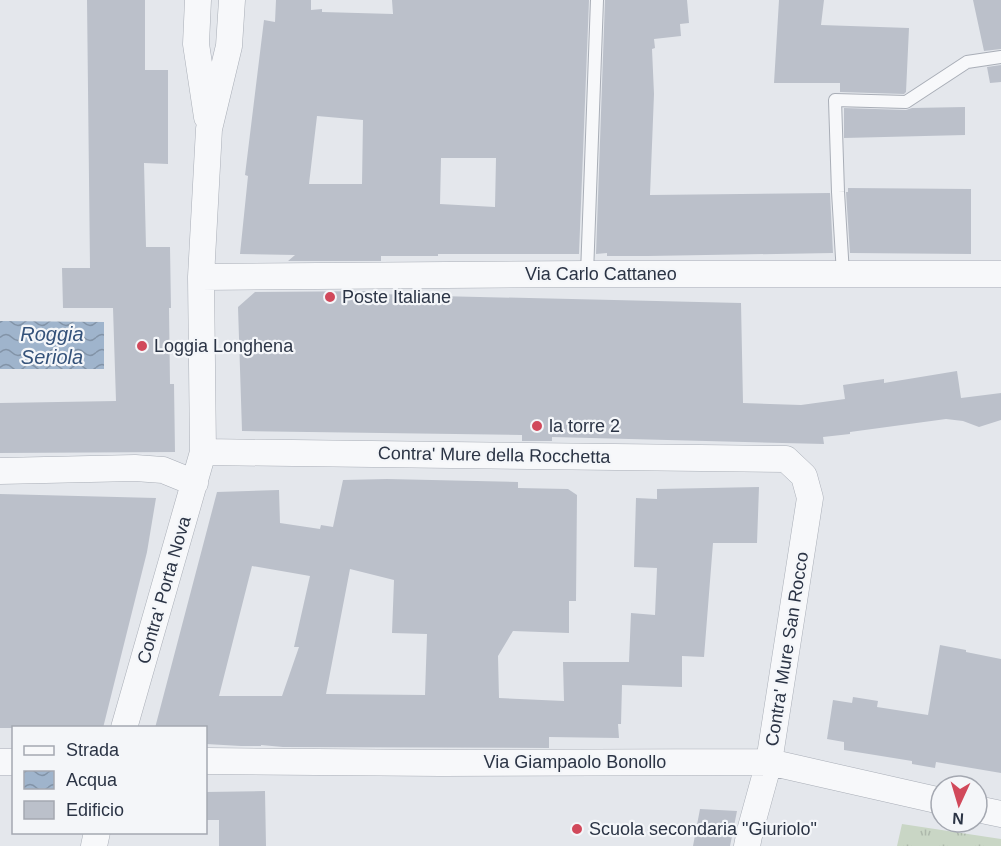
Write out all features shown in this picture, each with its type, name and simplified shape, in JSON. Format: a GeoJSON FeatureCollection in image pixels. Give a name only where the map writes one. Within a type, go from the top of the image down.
{"type":"FeatureCollection","features":[{"type":"Feature","properties":{"kind":"street"},"geometry":{"type":"LineString","coordinates":[[198,0],[196,44],[209,129]]}},
{"type":"Feature","properties":{"kind":"street"},"geometry":{"type":"LineString","coordinates":[[209,129],[229,46],[232,0]]}},
{"type":"Feature","properties":{"kind":"street","name":"Contra' Porta Nova"},"geometry":{"type":"LineString","coordinates":[[125,726],[202,452],[201,277],[209,129]]}},
{"type":"Feature","properties":{"kind":"street","name":"Via Carlo Cattaneo"},"geometry":{"type":"LineString","coordinates":[[201,277],[1001,274]]}},
{"type":"Feature","properties":{"kind":"street","name":"Contra' Mure della Rocchetta"},"geometry":{"type":"LineString","coordinates":[[202,452],[786,459]]}},
{"type":"Feature","properties":{"kind":"street","name":"Contra' Mure San Rocco"},"geometry":{"type":"LineString","coordinates":[[747,846],[769,762],[810,498],[804,476],[786,459]]}},
{"type":"Feature","properties":{"kind":"street"},"geometry":{"type":"LineString","coordinates":[[0,471],[135,468],[164,470],[195,483]]}},
{"type":"Feature","properties":{"kind":"street","name":"Via Giampaolo Bonollo"},"geometry":{"type":"LineString","coordinates":[[207,761],[769,762],[929,798]]}},
{"type":"Feature","properties":{"kind":"lane"},"geometry":{"type":"LineString","coordinates":[[587,274],[597,0]]}},
{"type":"Feature","properties":{"kind":"lane"},"geometry":{"type":"LineString","coordinates":[[843,274],[835,100],[906,102],[967,62],[1001,57]]}},
{"type":"Feature","properties":{"kind":"green space"},"geometry":{"type":"Polygon","coordinates":[[[902,824],[929,828],[929,834],[968,834],[1001,839],[1001,846],[897,846],[902,824]]]}},
{"type":"Feature","properties":{"kind":"water","name":"Roggia Seriola"},"geometry":{"type":"Polygon","coordinates":[[[0,321],[104,322],[104,369],[0,369],[0,321]]]}},
{"type":"Feature","properties":{"kind":"building"},"geometry":{"type":"Polygon","coordinates":[[[87,0],[145,0],[145,70],[168,70],[168,164],[144,163],[146,247],[170,247],[170,384],[174,384],[175,452],[0,453],[0,403],[116,401],[113,308],[63,308],[62,268],[90,268],[87,0]]]}},
{"type":"Feature","properties":{"kind":"building"},"geometry":{"type":"Polygon","coordinates":[[[276,0],[311,0],[311,10],[322,9],[322,12],[393,14],[392,0],[589,0],[579,254],[438,254],[438,256],[381,256],[381,261],[288,261],[295,255],[240,254],[248,176],[245,175],[264,20],[275,22],[276,0]],[[317,116],[309,184],[362,184],[363,120],[317,116]],[[441,158],[440,204],[495,207],[496,158],[441,158]]]}},
{"type":"Feature","properties":{"kind":"building"},"geometry":{"type":"Polygon","coordinates":[[[605,0],[687,0],[689,23],[680,24],[681,36],[654,39],[655,48],[652,49],[654,94],[650,195],[830,193],[833,253],[648,256],[596,254],[605,0]]]}},
{"type":"Feature","properties":{"kind":"building"},"geometry":{"type":"Polygon","coordinates":[[[779,0],[824,0],[821,25],[909,28],[906,92],[904,94],[840,92],[840,83],[774,83],[779,0]]]}},
{"type":"Feature","properties":{"kind":"building"},"geometry":{"type":"Polygon","coordinates":[[[973,0],[1001,0],[1001,49],[984,51],[973,0]]]}},
{"type":"Feature","properties":{"kind":"building"},"geometry":{"type":"Polygon","coordinates":[[[1001,65],[1001,82],[990,83],[987,67],[1001,65]]]}},
{"type":"Feature","properties":{"kind":"building"},"geometry":{"type":"Polygon","coordinates":[[[965,107],[965,135],[844,138],[844,108],[906,110],[965,107]]]}},
{"type":"Feature","properties":{"kind":"building"},"geometry":{"type":"Polygon","coordinates":[[[848,188],[971,189],[971,254],[850,253],[846,192],[848,188]]]}},
{"type":"Feature","properties":{"kind":"building"},"geometry":{"type":"Polygon","coordinates":[[[381,291],[381,294],[438,296],[741,303],[743,403],[801,405],[845,399],[843,385],[884,379],[884,383],[957,371],[961,398],[1001,393],[1001,420],[979,427],[963,421],[946,419],[850,432],[850,434],[823,437],[824,444],[552,437],[552,441],[522,441],[522,435],[242,431],[238,307],[255,292],[381,291]]]}},
{"type":"Feature","properties":{"kind":"building"},"geometry":{"type":"Polygon","coordinates":[[[343,480],[518,482],[518,488],[568,489],[577,495],[576,601],[569,601],[569,633],[513,631],[498,656],[499,698],[564,701],[563,662],[629,662],[631,613],[655,615],[657,568],[634,567],[636,498],[657,499],[657,489],[759,487],[757,543],[713,543],[704,657],[682,656],[682,687],[622,685],[619,738],[549,737],[549,748],[241,746],[207,744],[207,726],[156,726],[217,492],[279,490],[280,523],[320,529],[321,525],[333,527],[343,480]],[[252,566],[219,696],[282,696],[299,647],[294,647],[310,576],[252,566]],[[350,569],[326,694],[425,695],[427,634],[392,633],[394,580],[350,569]]]}},
{"type":"Feature","properties":{"kind":"building"},"geometry":{"type":"Polygon","coordinates":[[[0,494],[156,498],[147,552],[104,726],[0,728],[0,494]]]}},
{"type":"Feature","properties":{"kind":"building"},"geometry":{"type":"Polygon","coordinates":[[[940,645],[1001,659],[1001,773],[936,762],[935,768],[912,764],[912,761],[844,750],[844,742],[827,739],[833,700],[852,703],[853,697],[878,701],[877,707],[928,715],[940,645]]]}},
{"type":"Feature","properties":{"kind":"building"},"geometry":{"type":"Polygon","coordinates":[[[265,791],[266,846],[219,846],[219,820],[207,820],[207,792],[265,791]]]}},
{"type":"Feature","properties":{"kind":"building"},"geometry":{"type":"Polygon","coordinates":[[[700,809],[737,811],[730,846],[693,846],[700,809]]]}},
{"type":"Feature","properties":{"kind":"place","name":"Poste Italiane"},"geometry":{"type":"Point","coordinates":[330,297]}},
{"type":"Feature","properties":{"kind":"place","name":"Loggia Longhena"},"geometry":{"type":"Point","coordinates":[142,346]}},
{"type":"Feature","properties":{"kind":"place","name":"la torre 2"},"geometry":{"type":"Point","coordinates":[537,426]}},
{"type":"Feature","properties":{"kind":"place","name":"Scuola secondaria \"Giuriolo\""},"geometry":{"type":"Point","coordinates":[577,829]}}]}
